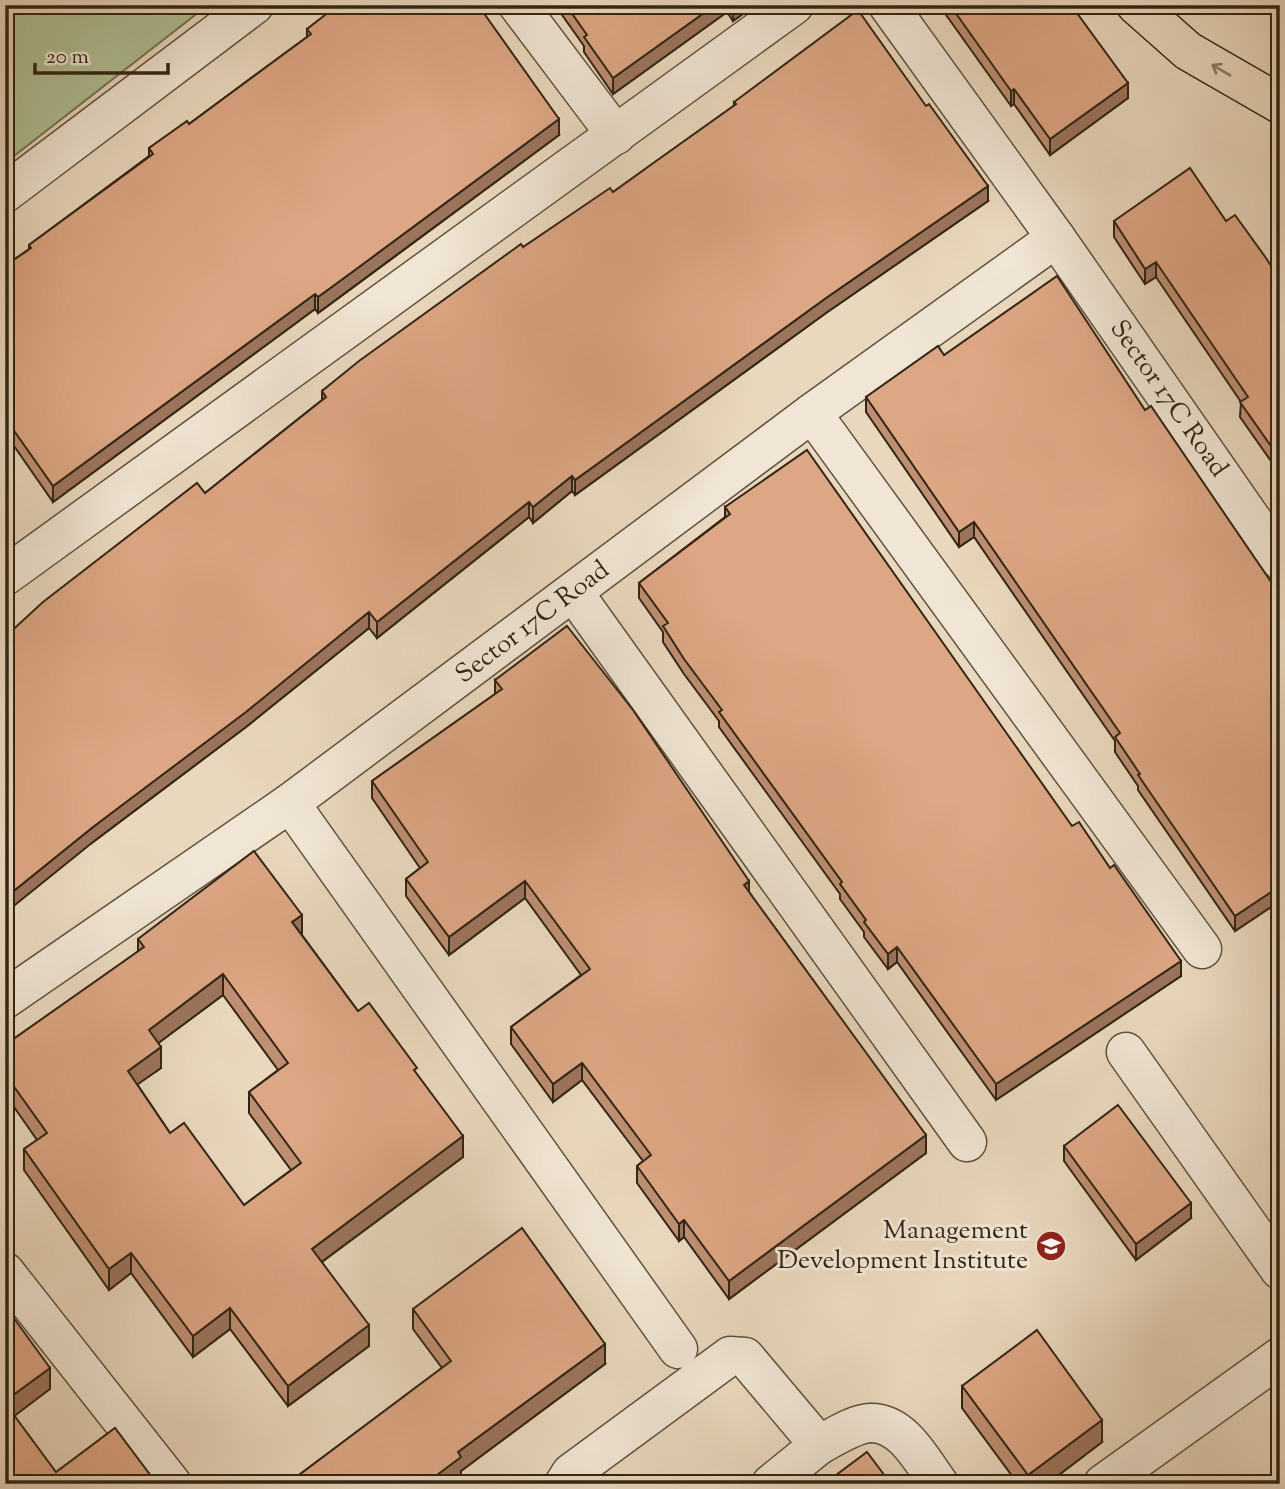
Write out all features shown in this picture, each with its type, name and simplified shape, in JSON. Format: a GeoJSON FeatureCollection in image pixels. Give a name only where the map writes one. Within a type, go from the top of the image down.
{"type":"FeatureCollection","features":[{"type":"Feature","properties":{"kind":"main road"},"geometry":{"type":"LineString","coordinates":[[1136,5],[1188,51],[1280,104]]}},
{"type":"Feature","properties":{"kind":"street"},"geometry":{"type":"LineString","coordinates":[[5,193],[254,5]]}},
{"type":"Feature","properties":{"kind":"street"},"geometry":{"type":"LineString","coordinates":[[518,5],[616,135]]}},
{"type":"Feature","properties":{"kind":"street"},"geometry":{"type":"LineString","coordinates":[[5,576],[794,5]]}},
{"type":"Feature","properties":{"kind":"street","name":"Sector 17C Road"},"geometry":{"type":"LineString","coordinates":[[888,5],[1056,238],[1280,560]]}},
{"type":"Feature","properties":{"kind":"street","name":"Sector 17C Road"},"geometry":{"type":"LineString","coordinates":[[5,999],[290,803],[811,414],[1056,238]]}},
{"type":"Feature","properties":{"kind":"street"},"geometry":{"type":"LineString","coordinates":[[811,414],[1202,949]]}},
{"type":"Feature","properties":{"kind":"street"},"geometry":{"type":"LineString","coordinates":[[574,593],[967,1142]]}},
{"type":"Feature","properties":{"kind":"street"},"geometry":{"type":"LineString","coordinates":[[290,803],[678,1349]]}},
{"type":"Feature","properties":{"kind":"street"},"geometry":{"type":"LineString","coordinates":[[1126,1052],[1280,1270]]}},
{"type":"Feature","properties":{"kind":"street"},"geometry":{"type":"LineString","coordinates":[[5,1272],[172,1484]]}},
{"type":"Feature","properties":{"kind":"street"},"geometry":{"type":"LineString","coordinates":[[564,1484],[571,1473],[730,1356],[745,1357],[818,1445]]}},
{"type":"Feature","properties":{"kind":"street"},"geometry":{"type":"LineString","coordinates":[[1103,1484],[1280,1357]]}},
{"type":"Feature","properties":{"kind":"street"},"geometry":{"type":"LineString","coordinates":[[771,1484],[818,1445],[869,1423],[885,1426],[905,1438],[939,1484]]}},
{"type":"Feature","properties":{"kind":"green space"},"geometry":{"type":"Polygon","coordinates":[[[5,5],[208,5],[5,163],[5,5]]]}},
{"type":"Feature","properties":{"kind":"building"},"geometry":{"type":"Polygon","coordinates":[[[338,5],[478,5],[559,119],[318,297],[315,294],[53,486],[5,418],[5,266],[31,248],[29,245],[153,154],[149,148],[187,121],[189,124],[311,34],[307,29],[338,5]]]}},
{"type":"Feature","properties":{"kind":"building"},"geometry":{"type":"Polygon","coordinates":[[[566,5],[715,5],[613,78],[584,37],[587,35],[566,5]]]}},
{"type":"Feature","properties":{"kind":"building"},"geometry":{"type":"Polygon","coordinates":[[[950,5],[1071,5],[1128,83],[1050,139],[1014,89],[1011,91],[950,5]]]}},
{"type":"Feature","properties":{"kind":"building"},"geometry":{"type":"Polygon","coordinates":[[[858,10],[926,106],[929,104],[988,186],[826,298],[575,480],[572,476],[533,507],[529,502],[377,622],[369,612],[246,712],[93,827],[5,898],[5,637],[43,602],[197,483],[205,493],[326,397],[322,391],[359,361],[521,244],[523,247],[610,188],[613,192],[736,104],[734,102],[858,10]]]}},
{"type":"Feature","properties":{"kind":"building"},"geometry":{"type":"Polygon","coordinates":[[[1190,168],[1226,221],[1235,215],[1280,280],[1280,459],[1240,402],[1248,397],[1156,262],[1145,269],[1114,221],[1190,168]]]}},
{"type":"Feature","properties":{"kind":"building"},"geometry":{"type":"Polygon","coordinates":[[[1057,276],[1145,410],[1151,406],[1280,595],[1280,886],[1235,916],[1138,775],[1140,774],[1115,737],[1120,733],[974,522],[959,532],[866,397],[938,346],[944,355],[1057,276]]]}},
{"type":"Feature","properties":{"kind":"building"},"geometry":{"type":"Polygon","coordinates":[[[807,450],[1072,826],[1079,822],[1110,868],[1114,865],[1181,961],[996,1084],[897,947],[888,954],[864,922],[866,920],[840,884],[842,882],[719,712],[722,710],[684,659],[663,626],[668,623],[639,583],[730,514],[725,507],[807,450]]]}},
{"type":"Feature","properties":{"kind":"building"},"geometry":{"type":"Polygon","coordinates":[[[567,626],[633,710],[749,881],[744,885],[926,1135],[729,1281],[684,1220],[679,1224],[637,1166],[651,1155],[582,1063],[553,1084],[511,1027],[590,969],[525,881],[449,937],[406,879],[428,862],[372,781],[502,689],[495,680],[567,626]]]}},
{"type":"Feature","properties":{"kind":"building"},"geometry":{"type":"Polygon","coordinates":[[[254,851],[302,915],[292,922],[358,1011],[369,1003],[463,1136],[312,1249],[369,1325],[288,1386],[230,1308],[193,1336],[131,1253],[109,1269],[24,1149],[47,1133],[5,1074],[5,1045],[144,947],[138,939],[254,851]],[[223,974],[149,1030],[161,1047],[128,1071],[170,1133],[184,1123],[244,1205],[301,1163],[249,1092],[288,1063],[223,974]]]}},
{"type":"Feature","properties":{"kind":"building"},"geometry":{"type":"Polygon","coordinates":[[[1118,1105],[1191,1203],[1136,1244],[1064,1146],[1118,1105]]]}},
{"type":"Feature","properties":{"kind":"building"},"geometry":{"type":"Polygon","coordinates":[[[522,1228],[605,1344],[458,1452],[461,1457],[425,1484],[287,1484],[451,1361],[413,1309],[522,1228]]]}},
{"type":"Feature","properties":{"kind":"building"},"geometry":{"type":"Polygon","coordinates":[[[5,1306],[50,1368],[5,1401],[5,1306]]]}},
{"type":"Feature","properties":{"kind":"building"},"geometry":{"type":"Polygon","coordinates":[[[1037,1330],[1102,1420],[1028,1475],[962,1386],[1037,1330]]]}},
{"type":"Feature","properties":{"kind":"building"},"geometry":{"type":"Polygon","coordinates":[[[5,1403],[56,1472],[115,1428],[157,1484],[5,1484],[5,1403]]]}},
{"type":"Feature","properties":{"kind":"building"},"geometry":{"type":"Polygon","coordinates":[[[867,1452],[891,1484],[824,1484],[867,1452]]]}},
{"type":"Feature","properties":{"kind":"place","name":"Management Development Institute"},"geometry":{"type":"Point","coordinates":[1051,1246]}}]}
